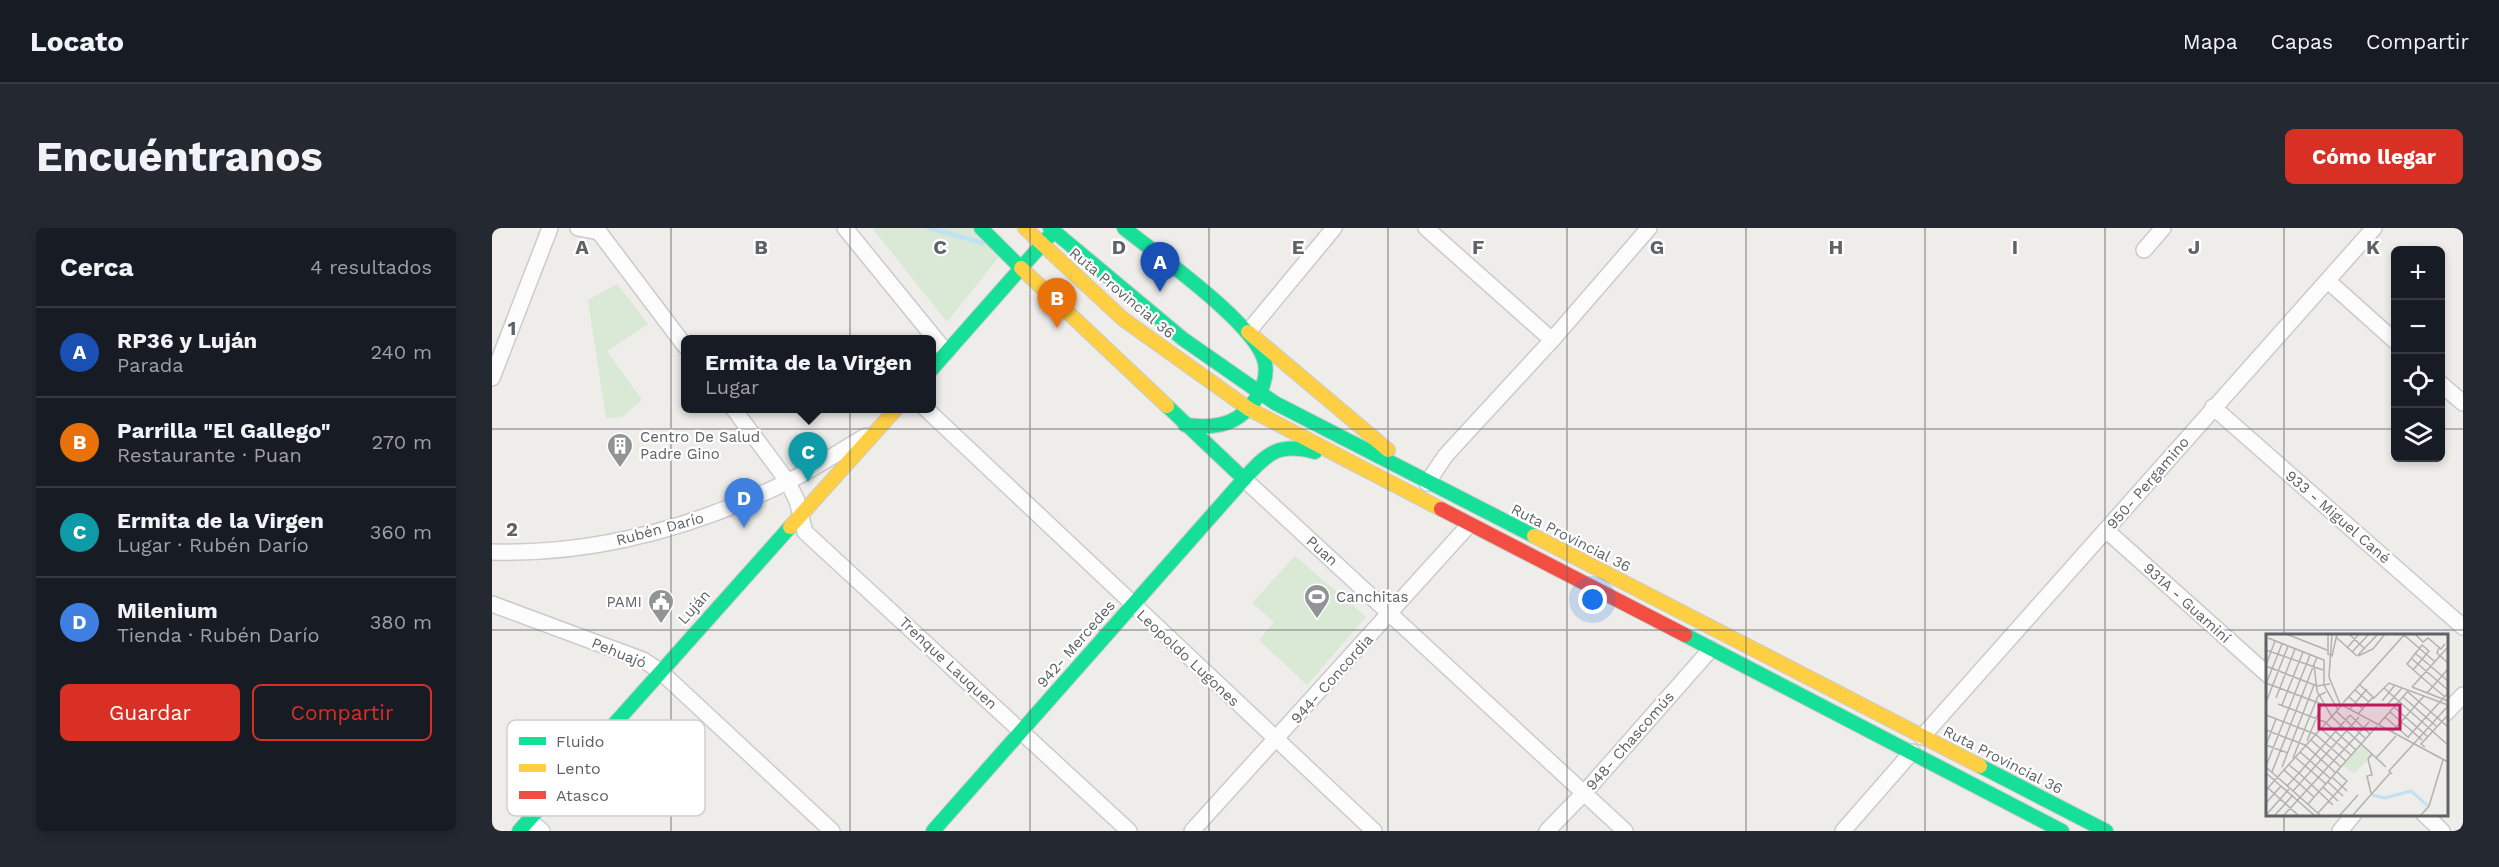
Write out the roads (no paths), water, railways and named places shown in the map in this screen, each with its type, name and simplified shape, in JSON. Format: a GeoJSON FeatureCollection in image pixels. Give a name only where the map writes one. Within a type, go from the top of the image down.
{"type":"FeatureCollection","features":[{"type":"Feature","properties":{"kind":"main road","name":"Puan"},"geometry":{"type":"LineString","coordinates":[[981,228],[1244,479]]}},
{"type":"Feature","properties":{"kind":"main road","name":"Ruta Provincial 36"},"geometry":{"type":"LineString","coordinates":[[1025,228],[1040,245],[1123,320],[1249,409],[2062,831]]}},
{"type":"Feature","properties":{"kind":"main road"},"geometry":{"type":"LineString","coordinates":[[1124,228],[1427,483]]}},
{"type":"Feature","properties":{"kind":"main road"},"geometry":{"type":"LineString","coordinates":[[936,364],[1053,229]]}},
{"type":"Feature","properties":{"kind":"main road","name":"Ruta Provincial 36"},"geometry":{"type":"LineString","coordinates":[[1053,229],[1133,300],[1260,393],[1427,483],[2106,831]]}},
{"type":"Feature","properties":{"kind":"main road"},"geometry":{"type":"LineString","coordinates":[[1185,425],[1201,427],[1231,424],[1249,409],[1260,393],[1264,382],[1264,356],[1248,332]]}},
{"type":"Feature","properties":{"kind":"main road","name":"Luján"},"geometry":{"type":"LineString","coordinates":[[616,720],[892,413]]}},
{"type":"Feature","properties":{"kind":"main road","name":"942- Mercedes"},"geometry":{"type":"LineString","coordinates":[[933,831],[1244,479],[1271,452],[1291,446],[1355,466]]}},
{"type":"Feature","properties":{"kind":"street"},"geometry":{"type":"LineString","coordinates":[[492,378],[550,228]]}},
{"type":"Feature","properties":{"kind":"street"},"geometry":{"type":"LineString","coordinates":[[578,228],[598,230],[681,341]]}},
{"type":"Feature","properties":{"kind":"street"},"geometry":{"type":"LineString","coordinates":[[845,228],[932,335]]}},
{"type":"Feature","properties":{"kind":"street"},"geometry":{"type":"LineString","coordinates":[[1248,332],[1334,228]]}},
{"type":"Feature","properties":{"kind":"street"},"geometry":{"type":"LineString","coordinates":[[1426,228],[1552,340]]}},
{"type":"Feature","properties":{"kind":"street"},"geometry":{"type":"LineString","coordinates":[[1427,483],[1446,455],[1552,340],[1649,228]]}},
{"type":"Feature","properties":{"kind":"street"},"geometry":{"type":"LineString","coordinates":[[2144,250],[2163,228]]}},
{"type":"Feature","properties":{"kind":"street","name":"950- Pergamino"},"geometry":{"type":"LineString","coordinates":[[1922,737],[2374,228]]}},
{"type":"Feature","properties":{"kind":"street"},"geometry":{"type":"LineString","coordinates":[[2328,281],[2391,338]]}},
{"type":"Feature","properties":{"kind":"street"},"geometry":{"type":"LineString","coordinates":[[936,340],[946,352]]}},
{"type":"Feature","properties":{"kind":"street"},"geometry":{"type":"LineString","coordinates":[[2445,387],[2463,403]]}},
{"type":"Feature","properties":{"kind":"street","name":"933 - Miguel Cané"},"geometry":{"type":"LineString","coordinates":[[2214,407],[2463,627]]}},
{"type":"Feature","properties":{"kind":"street","name":"Trenque Lauquen"},"geometry":{"type":"LineString","coordinates":[[737,413],[788,482],[805,532],[1130,831]]}},
{"type":"Feature","properties":{"kind":"street","name":"Leopoldo Lugones"},"geometry":{"type":"LineString","coordinates":[[930,413],[1132,606],[1374,831]]}},
{"type":"Feature","properties":{"kind":"street","name":"Rubén Darío"},"geometry":{"type":"LineString","coordinates":[[492,552],[523,553],[621,541],[707,517],[788,482],[879,428]]}},
{"type":"Feature","properties":{"kind":"street","name":"Puan"},"geometry":{"type":"LineString","coordinates":[[1244,479],[1625,831]]}},
{"type":"Feature","properties":{"kind":"street","name":"944- Concordia"},"geometry":{"type":"LineString","coordinates":[[1192,831],[1277,741],[1469,525]]}},
{"type":"Feature","properties":{"kind":"street","name":"931A - Guaminí"},"geometry":{"type":"LineString","coordinates":[[2107,531],[2266,673]]}},
{"type":"Feature","properties":{"kind":"street","name":"Pehuajó"},"geometry":{"type":"LineString","coordinates":[[492,604],[643,660],[660,670],[832,831]]}},
{"type":"Feature","properties":{"kind":"street","name":"948- Chascomús"},"geometry":{"type":"LineString","coordinates":[[1547,831],[1585,792],[1711,649]]}},
{"type":"Feature","properties":{"kind":"street"},"geometry":{"type":"LineString","coordinates":[[2448,711],[2463,695]]}},
{"type":"Feature","properties":{"kind":"street"},"geometry":{"type":"LineString","coordinates":[[1843,831],[1912,752]]}},
{"type":"Feature","properties":{"kind":"street"},"geometry":{"type":"LineString","coordinates":[[2340,831],[2352,816]]}},
{"type":"Feature","properties":{"kind":"street"},"geometry":{"type":"LineString","coordinates":[[2426,816],[2442,831]]}},
{"type":"Feature","properties":{"kind":"street"},"geometry":{"type":"LineString","coordinates":[[524,825],[542,831]]}},
{"type":"Feature","properties":{"kind":"waterway"},"geometry":{"type":"LineString","coordinates":[[929,228],[983,243]]}},
{"type":"Feature","properties":{"kind":"place","name":"RP36 y Luján"},"geometry":{"type":"Point","coordinates":[1160,292]}},
{"type":"Feature","properties":{"kind":"place","name":"Parrilla \"El Gallego\""},"geometry":{"type":"Point","coordinates":[1057,328]}},
{"type":"Feature","properties":{"kind":"place","name":"Centro De Salud Padre Gino"},"geometry":{"type":"Point","coordinates":[620,469]}},
{"type":"Feature","properties":{"kind":"place","name":"Ermita de la Virgen"},"geometry":{"type":"Point","coordinates":[808,482]}},
{"type":"Feature","properties":{"kind":"place","name":"Milenium"},"geometry":{"type":"Point","coordinates":[744,528]}},
{"type":"Feature","properties":{"kind":"place","name":"Canchitas"},"geometry":{"type":"Point","coordinates":[1317,620]}},
{"type":"Feature","properties":{"kind":"place","name":"PAMI"},"geometry":{"type":"Point","coordinates":[661,625]}}]}
